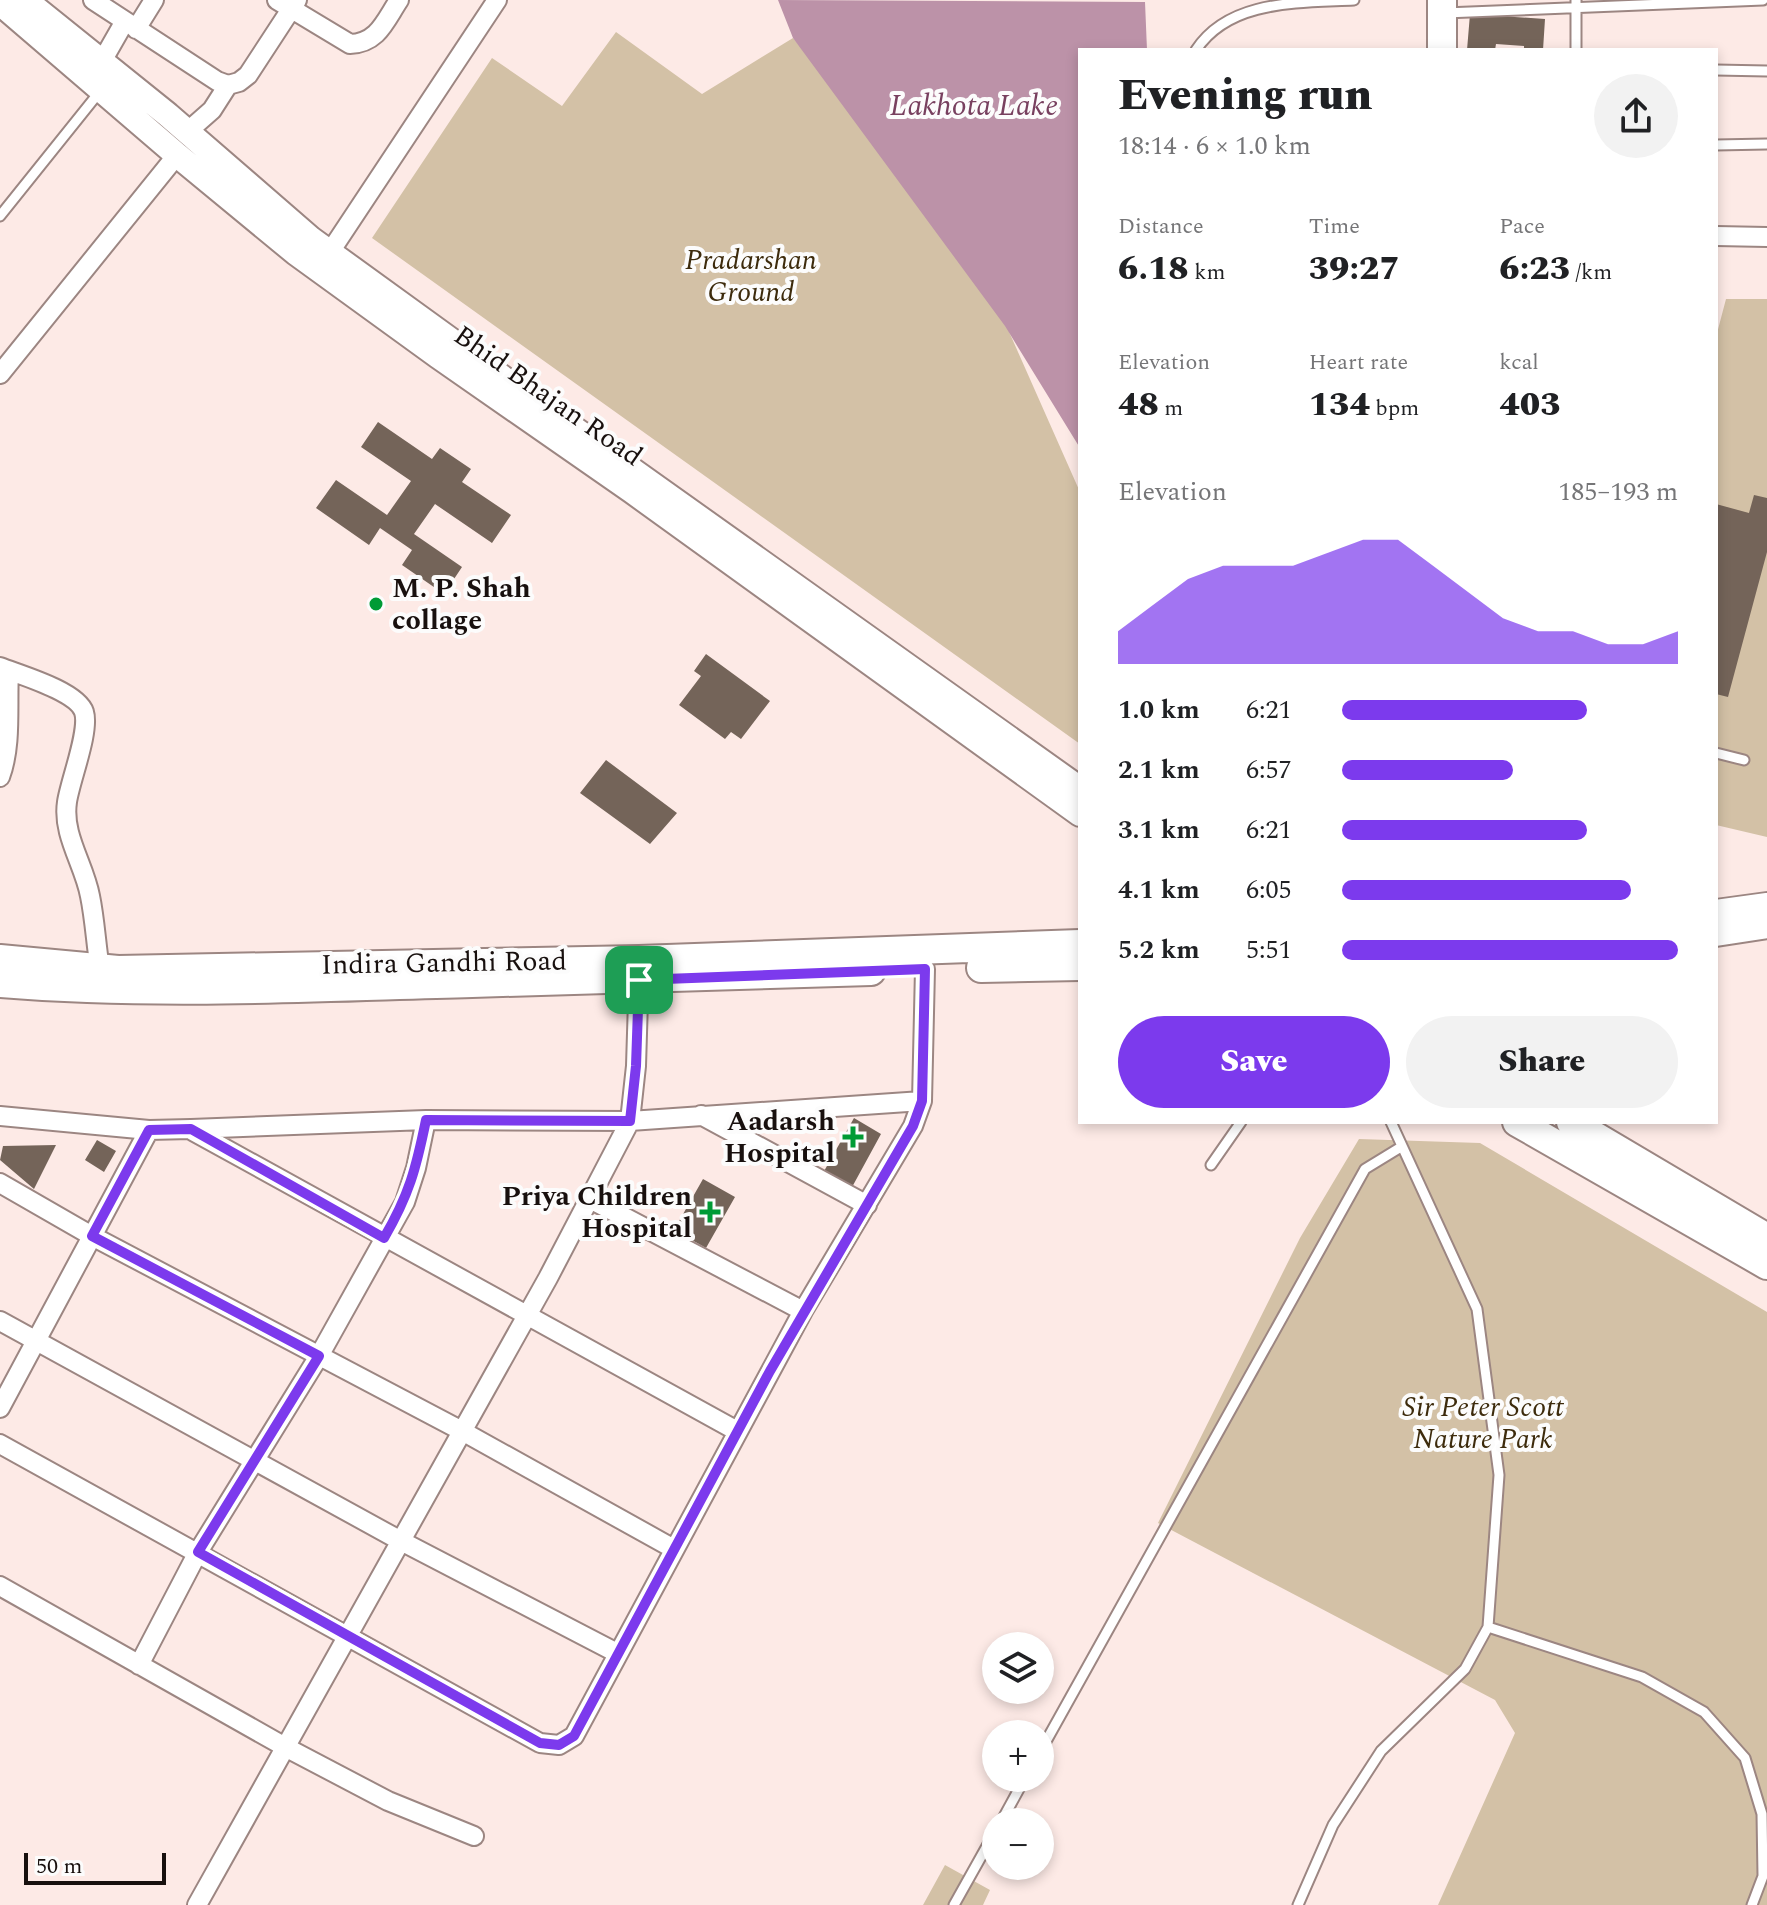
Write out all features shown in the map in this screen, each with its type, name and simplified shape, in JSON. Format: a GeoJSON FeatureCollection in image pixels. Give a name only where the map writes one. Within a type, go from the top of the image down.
{"type":"FeatureCollection","features":[{"type":"Feature","properties":{"kind":"main road","name":"Bhid Bhajan Road"},"geometry":{"type":"LineString","coordinates":[[25,0],[187,132],[324,261],[438,356],[632,491],[1078,813]]}},
{"type":"Feature","properties":{"kind":"main road","name":"Bhid Bhajan Road"},"geometry":{"type":"LineString","coordinates":[[0,3],[177,155],[1078,788]]}},
{"type":"Feature","properties":{"kind":"main road"},"geometry":{"type":"LineString","coordinates":[[1442,6],[1442,48]]}},
{"type":"Feature","properties":{"kind":"main road"},"geometry":{"type":"LineString","coordinates":[[1718,912],[1767,905]]}},
{"type":"Feature","properties":{"kind":"main road"},"geometry":{"type":"LineString","coordinates":[[1718,934],[1767,926]]}},
{"type":"Feature","properties":{"kind":"main road","name":"Indira Gandhi Road"},"geometry":{"type":"LineString","coordinates":[[0,983],[60,988],[173,990],[639,970],[1078,944]]}},
{"type":"Feature","properties":{"kind":"main road","name":"Indira Gandhi Road"},"geometry":{"type":"LineString","coordinates":[[0,959],[100,969],[639,970],[1078,966]]}},
{"type":"Feature","properties":{"kind":"main road"},"geometry":{"type":"LineString","coordinates":[[1520,1124],[1767,1265]]}},
{"type":"Feature","properties":{"kind":"main road"},"geometry":{"type":"LineString","coordinates":[[1574,1124],[1767,1238]]}},
{"type":"Feature","properties":{"kind":"street"},"geometry":{"type":"LineString","coordinates":[[93,0],[204,74],[228,85],[248,75],[288,3],[350,44],[364,43],[375,36],[399,0]]}},
{"type":"Feature","properties":{"kind":"street"},"geometry":{"type":"LineString","coordinates":[[101,63],[154,0]]}},
{"type":"Feature","properties":{"kind":"street"},"geometry":{"type":"LineString","coordinates":[[324,261],[497,0]]}},
{"type":"Feature","properties":{"kind":"street"},"geometry":{"type":"LineString","coordinates":[[187,132],[212,110],[228,85]]}},
{"type":"Feature","properties":{"kind":"street"},"geometry":{"type":"LineString","coordinates":[[0,374],[177,155]]}},
{"type":"Feature","properties":{"kind":"street"},"geometry":{"type":"LineString","coordinates":[[1718,236],[1767,237]]}},
{"type":"Feature","properties":{"kind":"street"},"geometry":{"type":"LineString","coordinates":[[0,777],[6,761],[8,739],[4,669],[75,699],[84,712],[84,728],[66,819],[90,894],[100,969]]}},
{"type":"Feature","properties":{"kind":"street"},"geometry":{"type":"LineString","coordinates":[[0,1444],[540,1743],[559,1745],[574,1736],[803,1311],[913,1126],[922,1101],[925,969]]}},
{"type":"Feature","properties":{"kind":"street"},"geometry":{"type":"LineString","coordinates":[[197,1905],[526,1316],[630,1121],[636,1066],[639,970]]}},
{"type":"Feature","properties":{"kind":"street"},"geometry":{"type":"LineString","coordinates":[[0,1116],[149,1130],[426,1120],[630,1121],[922,1101]]}},
{"type":"Feature","properties":{"kind":"street"},"geometry":{"type":"LineString","coordinates":[[701,1115],[867,1205]]}},
{"type":"Feature","properties":{"kind":"street"},"geometry":{"type":"LineString","coordinates":[[139,1665],[198,1552],[319,1356],[405,1202],[426,1120]]}},
{"type":"Feature","properties":{"kind":"street"},"geometry":{"type":"LineString","coordinates":[[191,1129],[737,1431]]}},
{"type":"Feature","properties":{"kind":"street"},"geometry":{"type":"LineString","coordinates":[[0,1408],[149,1130]]}},
{"type":"Feature","properties":{"kind":"street"},"geometry":{"type":"LineString","coordinates":[[0,1183],[92,1236],[462,1431],[674,1549]]}},
{"type":"Feature","properties":{"kind":"street"},"geometry":{"type":"LineString","coordinates":[[590,1199],[803,1311]]}},
{"type":"Feature","properties":{"kind":"street"},"geometry":{"type":"LineString","coordinates":[[0,1321],[401,1541],[617,1653]]}},
{"type":"Feature","properties":{"kind":"street"},"geometry":{"type":"LineString","coordinates":[[0,1586],[287,1748],[388,1801],[474,1836]]}},
{"type":"Feature","properties":{"kind":"lane"},"geometry":{"type":"LineString","coordinates":[[1198,48],[1221,19],[1242,9],[1266,2],[1354,0]]}},
{"type":"Feature","properties":{"kind":"lane"},"geometry":{"type":"LineString","coordinates":[[1442,6],[1763,0]]}},
{"type":"Feature","properties":{"kind":"lane"},"geometry":{"type":"LineString","coordinates":[[1576,4],[1576,48]]}},
{"type":"Feature","properties":{"kind":"lane"},"geometry":{"type":"LineString","coordinates":[[1718,70],[1767,71]]}},
{"type":"Feature","properties":{"kind":"lane"},"geometry":{"type":"LineString","coordinates":[[0,216],[101,90]]}},
{"type":"Feature","properties":{"kind":"lane"},"geometry":{"type":"LineString","coordinates":[[1718,145],[1767,144]]}},
{"type":"Feature","properties":{"kind":"lane"},"geometry":{"type":"LineString","coordinates":[[1718,754],[1744,760]]}},
{"type":"Feature","properties":{"kind":"lane"},"geometry":{"type":"LineString","coordinates":[[1211,1165],[1240,1124]]}},
{"type":"Feature","properties":{"kind":"lane"},"geometry":{"type":"LineString","coordinates":[[1298,1905],[1333,1825],[1381,1751],[1465,1669],[1488,1627],[1499,1475],[1477,1309],[1392,1124]]}},
{"type":"Feature","properties":{"kind":"lane"},"geometry":{"type":"LineString","coordinates":[[1054,1727],[1365,1169],[1401,1147]]}},
{"type":"Feature","properties":{"kind":"lane"},"geometry":{"type":"LineString","coordinates":[[1488,1627],[1642,1677],[1704,1712],[1745,1758],[1762,1814],[1763,1876],[1752,1905]]}},
{"type":"Feature","properties":{"kind":"lane"},"geometry":{"type":"LineString","coordinates":[[954,1905],[982,1855]]}},
{"type":"Feature","properties":{"kind":"green space","name":"Pradarshan Ground"},"geometry":{"type":"Polygon","coordinates":[[[616,32],[702,94],[793,38],[915,177],[1006,325],[1078,487],[1078,743],[372,238],[492,58],[562,106],[616,32]]]}},
{"type":"Feature","properties":{"kind":"green space"},"geometry":{"type":"Polygon","coordinates":[[[1726,299],[1767,299],[1767,837],[1718,825],[1718,329],[1726,299]]]}},
{"type":"Feature","properties":{"kind":"green space","name":"Sir Peter Scott Nature Park"},"geometry":{"type":"Polygon","coordinates":[[[1359,1139],[1480,1143],[1767,1312],[1767,1905],[1438,1905],[1515,1733],[1495,1700],[1158,1523],[1300,1238],[1359,1139]]]}},
{"type":"Feature","properties":{"kind":"green space"},"geometry":{"type":"Polygon","coordinates":[[[945,1865],[990,1890],[983,1905],[923,1905],[945,1865]]]}},
{"type":"Feature","properties":{"kind":"water","name":"Lakhota Lake"},"geometry":{"type":"Polygon","coordinates":[[[778,0],[1145,2],[1147,48],[1078,48],[1078,445],[1005,326],[793,38],[778,0]]]}},
{"type":"Feature","properties":{"kind":"building"},"geometry":{"type":"Polygon","coordinates":[[[1470,14],[1545,19],[1543,48],[1496,44],[1495,48],[1467,48],[1470,14]]]}},
{"type":"Feature","properties":{"kind":"building"},"geometry":{"type":"Polygon","coordinates":[[[378,422],[432,459],[440,448],[471,469],[462,482],[511,515],[492,543],[435,504],[414,534],[462,567],[444,594],[402,565],[412,550],[380,528],[369,545],[316,508],[336,480],[387,515],[411,481],[361,447],[378,422]]]}},
{"type":"Feature","properties":{"kind":"building"},"geometry":{"type":"Polygon","coordinates":[[[1754,495],[1767,498],[1767,552],[1728,697],[1718,694],[1718,505],[1749,513],[1754,495]]]}},
{"type":"Feature","properties":{"kind":"building"},"geometry":{"type":"Polygon","coordinates":[[[706,654],[770,701],[741,739],[731,732],[725,739],[679,705],[701,676],[694,671],[706,654]]]}},
{"type":"Feature","properties":{"kind":"building"},"geometry":{"type":"Polygon","coordinates":[[[606,760],[677,813],[650,844],[580,793],[606,760]]]}},
{"type":"Feature","properties":{"kind":"building"},"geometry":{"type":"Polygon","coordinates":[[[854,1118],[881,1134],[851,1189],[823,1173],[854,1118]]]}},
{"type":"Feature","properties":{"kind":"building"},"geometry":{"type":"Polygon","coordinates":[[[97,1140],[116,1151],[104,1172],[85,1160],[97,1140]]]}},
{"type":"Feature","properties":{"kind":"building"},"geometry":{"type":"Polygon","coordinates":[[[56,1145],[34,1189],[0,1160],[3,1146],[56,1145]]]}},
{"type":"Feature","properties":{"kind":"building"},"geometry":{"type":"Polygon","coordinates":[[[703,1179],[735,1197],[706,1248],[674,1230],[703,1179]]]}},
{"type":"Feature","properties":{"kind":"place","name":"M. P. Shah collage"},"geometry":{"type":"Point","coordinates":[376,604]}},
{"type":"Feature","properties":{"kind":"place","name":"Aadarsh Hospital"},"geometry":{"type":"Point","coordinates":[853,1137]}},
{"type":"Feature","properties":{"kind":"place","name":"Priya Children Hospital"},"geometry":{"type":"Point","coordinates":[710,1212]}},
{"type":"Feature","properties":{"kind":"route"},"geometry":{"type":"LineString","coordinates":[[925,969],[922,1101],[913,1126],[803,1311],[574,1736],[559,1745],[540,1743],[198,1552],[319,1356],[92,1236],[149,1130],[191,1129],[384,1238],[405,1202],[426,1120],[630,1121],[636,1066],[639,980],[925,969]]}}]}
